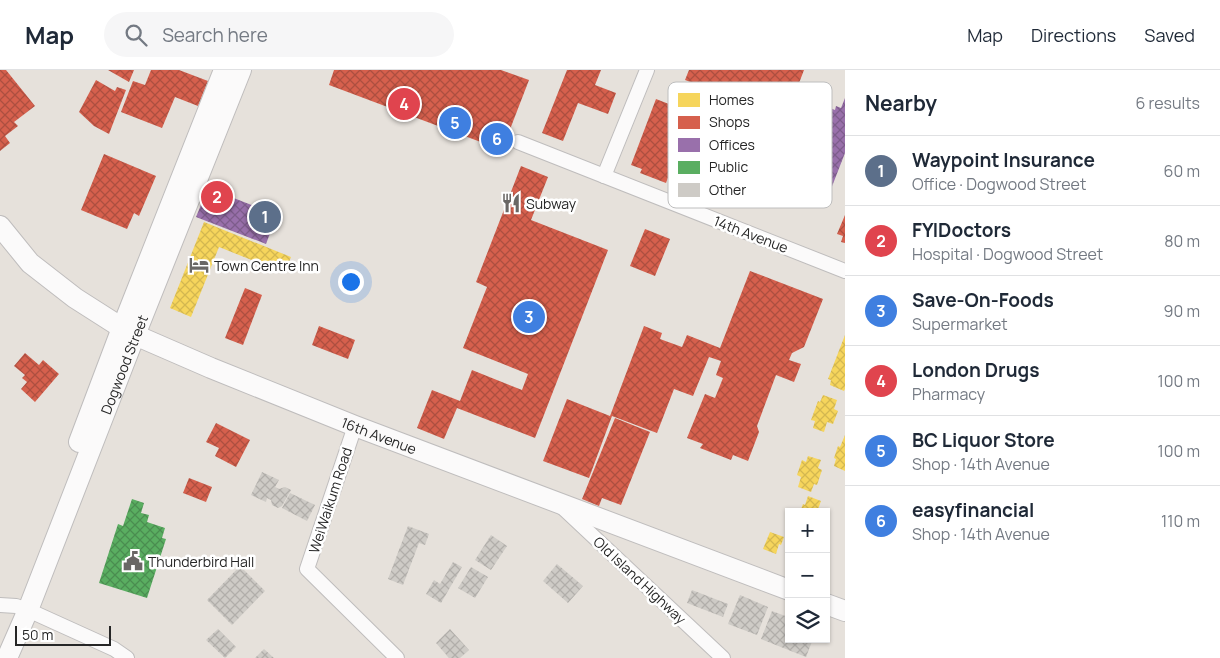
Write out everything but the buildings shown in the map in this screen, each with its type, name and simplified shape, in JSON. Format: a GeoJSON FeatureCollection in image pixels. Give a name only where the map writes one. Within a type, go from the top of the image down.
{"type":"FeatureCollection","features":[{"type":"Feature","properties":{"kind":"main road","name":"Dogwood Street"},"geometry":{"type":"LineString","coordinates":[[129,332],[224,70]]}},
{"type":"Feature","properties":{"kind":"main road","name":"Dogwood Street"},"geometry":{"type":"LineString","coordinates":[[0,644],[129,332],[241,70]]}},
{"type":"Feature","properties":{"kind":"main road","name":"16th Avenue"},"geometry":{"type":"LineString","coordinates":[[0,226],[30,263],[75,298],[129,332],[211,368],[355,426],[785,588]]}},
{"type":"Feature","properties":{"kind":"main road","name":"Dogwood Street"},"geometry":{"type":"LineString","coordinates":[[8,658],[15,607]]}},
{"type":"Feature","properties":{"kind":"street"},"geometry":{"type":"LineString","coordinates":[[604,176],[647,70]]}},
{"type":"Feature","properties":{"kind":"street","name":"14th Avenue"},"geometry":{"type":"LineString","coordinates":[[518,142],[668,201]]}},
{"type":"Feature","properties":{"kind":"street","name":"14th Avenue"},"geometry":{"type":"LineString","coordinates":[[685,208],[845,271]]}},
{"type":"Feature","properties":{"kind":"street","name":"WeiWaikum Road"},"geometry":{"type":"LineString","coordinates":[[355,426],[308,569],[397,658]]}},
{"type":"Feature","properties":{"kind":"street","name":"Old Island Highway"},"geometry":{"type":"LineString","coordinates":[[557,502],[723,658]]}},
{"type":"Feature","properties":{"kind":"street"},"geometry":{"type":"LineString","coordinates":[[15,607],[114,649],[127,658]]}},
{"type":"Feature","properties":{"kind":"place","name":"London Drugs"},"geometry":{"type":"Point","coordinates":[404,104]}},
{"type":"Feature","properties":{"kind":"place","name":"BC Liquor Store"},"geometry":{"type":"Point","coordinates":[455,123]}},
{"type":"Feature","properties":{"kind":"place","name":"easyfinancial"},"geometry":{"type":"Point","coordinates":[497,139]}},
{"type":"Feature","properties":{"kind":"place","name":"FYIDoctors"},"geometry":{"type":"Point","coordinates":[217,197]}},
{"type":"Feature","properties":{"kind":"place","name":"Subway"},"geometry":{"type":"Point","coordinates":[511,203]}},
{"type":"Feature","properties":{"kind":"place","name":"Waypoint Insurance"},"geometry":{"type":"Point","coordinates":[265,217]}},
{"type":"Feature","properties":{"kind":"place","name":"Town Centre Inn"},"geometry":{"type":"Point","coordinates":[199,265]}},
{"type":"Feature","properties":{"kind":"place","name":"Save-On-Foods"},"geometry":{"type":"Point","coordinates":[529,317]}},
{"type":"Feature","properties":{"kind":"place","name":"Thunderbird Hall"},"geometry":{"type":"Point","coordinates":[133,561]}}]}
